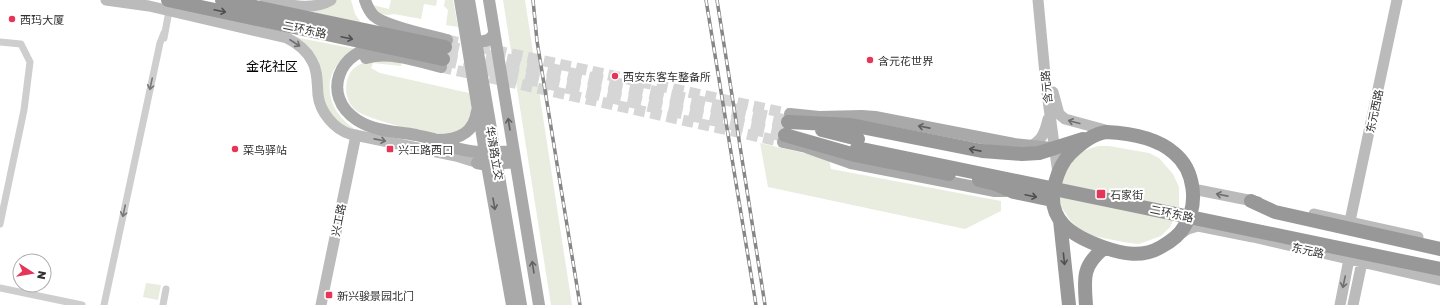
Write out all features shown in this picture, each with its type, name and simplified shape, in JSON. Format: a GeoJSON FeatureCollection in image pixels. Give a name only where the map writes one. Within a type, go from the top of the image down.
{"type":"FeatureCollection","features":[{"type":"Feature","properties":{"kind":"highway","name":"二环东路"},"geometry":{"type":"LineString","coordinates":[[222,0],[421,42],[444,53]]}},
{"type":"Feature","properties":{"kind":"highway","name":"二环东路"},"geometry":{"type":"LineString","coordinates":[[168,5],[392,48],[444,53]]}},
{"type":"Feature","properties":{"kind":"highway"},"geometry":{"type":"LineString","coordinates":[[786,128],[851,125],[982,151],[1002,153],[1039,153],[1094,135],[1112,132],[1149,140],[1178,155],[1186,167],[1193,189],[1192,212],[1184,228],[1178,235],[1161,247],[1146,253],[1130,254],[1104,248],[1078,236],[1064,225],[1055,211],[1052,200],[1058,174],[1069,155],[1082,143],[1094,135]]}},
{"type":"Feature","properties":{"kind":"highway"},"geometry":{"type":"LineString","coordinates":[[786,128],[804,140],[855,155],[996,184],[1014,192],[1052,200]]}},
{"type":"Feature","properties":{"kind":"highway"},"geometry":{"type":"LineString","coordinates":[[786,128],[858,143]]}},
{"type":"Feature","properties":{"kind":"highway"},"geometry":{"type":"LineString","coordinates":[[804,140],[858,143]]}},
{"type":"Feature","properties":{"kind":"highway","name":"二环东路"},"geometry":{"type":"LineString","coordinates":[[858,143],[1440,260]]}},
{"type":"Feature","properties":{"kind":"highway","name":"二环东路"},"geometry":{"type":"LineString","coordinates":[[858,143],[1440,269]]}},
{"type":"Feature","properties":{"kind":"highway"},"geometry":{"type":"LineString","coordinates":[[1251,201],[1275,212],[1440,249]]}},
{"type":"Feature","properties":{"kind":"highway"},"geometry":{"type":"LineString","coordinates":[[1060,220],[1069,305]]}},
{"type":"Feature","properties":{"kind":"highway"},"geometry":{"type":"LineString","coordinates":[[1253,237],[1271,238],[1440,274]]}},
{"type":"Feature","properties":{"kind":"highway"},"geometry":{"type":"LineString","coordinates":[[1086,305],[1086,271],[1094,256],[1104,248]]}},
{"type":"Feature","properties":{"kind":"main road"},"geometry":{"type":"LineString","coordinates":[[106,0],[141,5],[168,5],[274,34],[293,41],[306,52],[312,60],[317,77],[319,99],[327,116],[340,129],[356,135],[456,156],[479,159],[514,156]]}},
{"type":"Feature","properties":{"kind":"main road"},"geometry":{"type":"LineString","coordinates":[[265,0],[306,6],[326,3],[331,0]]}},
{"type":"Feature","properties":{"kind":"main road"},"geometry":{"type":"LineString","coordinates":[[358,0],[363,13],[374,23],[384,29],[421,42]]}},
{"type":"Feature","properties":{"kind":"main road"},"geometry":{"type":"LineString","coordinates":[[365,0],[373,14],[387,24],[444,53]]}},
{"type":"Feature","properties":{"kind":"main road"},"geometry":{"type":"LineString","coordinates":[[460,0],[475,92],[479,159],[490,184],[512,305]]}},
{"type":"Feature","properties":{"kind":"main road","name":"华清路立交"},"geometry":{"type":"LineString","coordinates":[[469,0],[521,305]]}},
{"type":"Feature","properties":{"kind":"main road","name":"华清路立交"},"geometry":{"type":"LineString","coordinates":[[478,0],[528,305]]}},
{"type":"Feature","properties":{"kind":"main road"},"geometry":{"type":"LineString","coordinates":[[489,0],[539,305]]}},
{"type":"Feature","properties":{"kind":"main road","name":"含元路"},"geometry":{"type":"LineString","coordinates":[[1038,0],[1049,109],[1058,174]]}},
{"type":"Feature","properties":{"kind":"main road","name":"含元路"},"geometry":{"type":"LineString","coordinates":[[1044,0],[1053,92],[1059,114],[1069,121],[1112,132]]}},
{"type":"Feature","properties":{"kind":"main road","name":"东元西路"},"geometry":{"type":"LineString","coordinates":[[1350,221],[1397,0]]}},
{"type":"Feature","properties":{"kind":"main road"},"geometry":{"type":"LineString","coordinates":[[466,36],[471,42],[483,41],[491,39],[494,33]]}},
{"type":"Feature","properties":{"kind":"main road"},"geometry":{"type":"LineString","coordinates":[[392,48],[368,49],[349,60],[344,66],[339,77],[339,95],[346,111],[362,123],[386,131],[416,135],[436,140],[479,159]]}},
{"type":"Feature","properties":{"kind":"main road"},"geometry":{"type":"LineString","coordinates":[[416,135],[392,126],[363,118],[354,112],[346,101],[344,86],[347,76],[358,62],[364,58],[374,56],[395,57],[444,53]]}},
{"type":"Feature","properties":{"kind":"main road"},"geometry":{"type":"LineString","coordinates":[[436,140],[456,137],[471,129],[477,112],[474,83],[477,79],[494,77],[502,84]]}},
{"type":"Feature","properties":{"kind":"main road"},"geometry":{"type":"LineString","coordinates":[[1002,153],[1031,146],[1037,143],[1043,135],[1049,109]]}},
{"type":"Feature","properties":{"kind":"main road"},"geometry":{"type":"LineString","coordinates":[[1014,192],[995,191],[851,163],[806,147],[786,128],[819,117],[862,116],[875,117],[1014,144],[1055,148]]}},
{"type":"Feature","properties":{"kind":"main road","name":"兴工路"},"geometry":{"type":"LineString","coordinates":[[321,305],[356,135]]}},
{"type":"Feature","properties":{"kind":"main road"},"geometry":{"type":"LineString","coordinates":[[1193,189],[1350,221],[1440,242]]}},
{"type":"Feature","properties":{"kind":"main road","name":"东元路"},"geometry":{"type":"LineString","coordinates":[[1178,235],[1188,229],[1198,226],[1253,237],[1440,280]]}},
{"type":"Feature","properties":{"kind":"main road"},"geometry":{"type":"LineString","coordinates":[[1340,305],[1349,259]]}},
{"type":"Feature","properties":{"kind":"main road"},"geometry":{"type":"LineString","coordinates":[[1353,305],[1362,262]]}},
{"type":"Feature","properties":{"kind":"street"},"geometry":{"type":"LineString","coordinates":[[159,67],[164,46],[164,33],[168,5]]}},
{"type":"Feature","properties":{"kind":"street"},"geometry":{"type":"LineString","coordinates":[[104,305],[160,43],[164,33]]}},
{"type":"Feature","properties":{"kind":"street"},"geometry":{"type":"LineString","coordinates":[[0,42],[21,44],[30,62],[24,110],[0,224]]}},
{"type":"Feature","properties":{"kind":"street"},"geometry":{"type":"LineString","coordinates":[[0,288],[82,305]]}},
{"type":"Feature","properties":{"kind":"street"},"geometry":{"type":"LineString","coordinates":[[163,305],[166,289]]}},
{"type":"Feature","properties":{"kind":"shaded area"},"geometry":{"type":"Polygon","coordinates":[[[337,0],[351,0],[355,14],[362,24],[312,12],[321,10],[337,0]]]}},
{"type":"Feature","properties":{"kind":"shaded area"},"geometry":{"type":"Polygon","coordinates":[[[391,0],[437,0],[436,6],[424,4],[421,19],[373,12],[368,4],[389,9],[391,0]]]}},
{"type":"Feature","properties":{"kind":"shaded area"},"geometry":{"type":"Polygon","coordinates":[[[445,0],[453,0],[458,27],[446,25],[448,10],[444,6],[445,0]]]}},
{"type":"Feature","properties":{"kind":"shaded area"},"geometry":{"type":"Polygon","coordinates":[[[503,0],[525,0],[572,305],[551,305],[503,0]]]}},
{"type":"Feature","properties":{"kind":"shaded area"},"geometry":{"type":"Polygon","coordinates":[[[284,35],[356,49],[344,57],[335,67],[331,78],[330,90],[332,102],[338,113],[346,123],[358,131],[351,131],[334,119],[325,105],[318,72],[284,35]]]}},
{"type":"Feature","properties":{"kind":"shaded area"},"geometry":{"type":"Polygon","coordinates":[[[374,60],[401,62],[401,66],[373,63],[371,68],[380,73],[469,93],[472,110],[470,120],[466,125],[457,131],[448,135],[441,135],[387,123],[357,111],[349,102],[347,97],[347,80],[354,68],[362,63],[374,60]]]}},
{"type":"Feature","properties":{"kind":"shaded area"},"geometry":{"type":"Polygon","coordinates":[[[760,143],[829,159],[831,169],[1001,201],[1001,211],[965,229],[768,187],[760,143]]]}},
{"type":"Feature","properties":{"kind":"shaded area"},"geometry":{"type":"Polygon","coordinates":[[[1098,146],[1109,146],[1149,153],[1159,158],[1173,174],[1179,187],[1179,208],[1170,227],[1161,236],[1139,244],[1129,243],[1093,236],[1080,230],[1070,220],[1062,208],[1059,195],[1065,169],[1083,151],[1098,146]]]}},
{"type":"Feature","properties":{"kind":"shaded area"},"geometry":{"type":"Polygon","coordinates":[[[146,283],[161,285],[158,300],[143,297],[146,283]]]}},
{"type":"Feature","properties":{"kind":"tunnel"},"geometry":{"type":"LineString","coordinates":[[447,40],[790,114]]}},
{"type":"Feature","properties":{"kind":"tunnel"},"geometry":{"type":"LineString","coordinates":[[445,47],[788,122]]}},
{"type":"Feature","properties":{"kind":"tunnel"},"geometry":{"type":"LineString","coordinates":[[443,59],[785,135]]}},
{"type":"Feature","properties":{"kind":"tunnel"},"geometry":{"type":"LineString","coordinates":[[441,67],[783,142]]}},
{"type":"Feature","properties":{"kind":"railway"},"geometry":{"type":"LineString","coordinates":[[533,0],[537,41],[580,305]]}},
{"type":"Feature","properties":{"kind":"railway"},"geometry":{"type":"LineString","coordinates":[[706,0],[756,305]]}},
{"type":"Feature","properties":{"kind":"railway"},"geometry":{"type":"LineString","coordinates":[[717,0],[765,305]]}},
{"type":"Feature","properties":{"kind":"place","name":"西玛大厦"},"geometry":{"type":"Point","coordinates":[12,19]}},
{"type":"Feature","properties":{"kind":"place","name":"含元花世界"},"geometry":{"type":"Point","coordinates":[870,60]}},
{"type":"Feature","properties":{"kind":"place","name":"西安东客车整备所"},"geometry":{"type":"Point","coordinates":[615,76]}},
{"type":"Feature","properties":{"kind":"place","name":"菜鸟驿站"},"geometry":{"type":"Point","coordinates":[235,149]}},
{"type":"Feature","properties":{"kind":"place","name":"兴工路西口"},"geometry":{"type":"Point","coordinates":[390,149]}},
{"type":"Feature","properties":{"kind":"place","name":"石家街"},"geometry":{"type":"Point","coordinates":[1101,194]}},
{"type":"Feature","properties":{"kind":"place","name":"新兴骏景园北门"},"geometry":{"type":"Point","coordinates":[329,295]}},
{"type":"Feature","properties":{"kind":"district","name":"金花社区"},"geometry":{"type":"Point","coordinates":[272,66]}}]}
